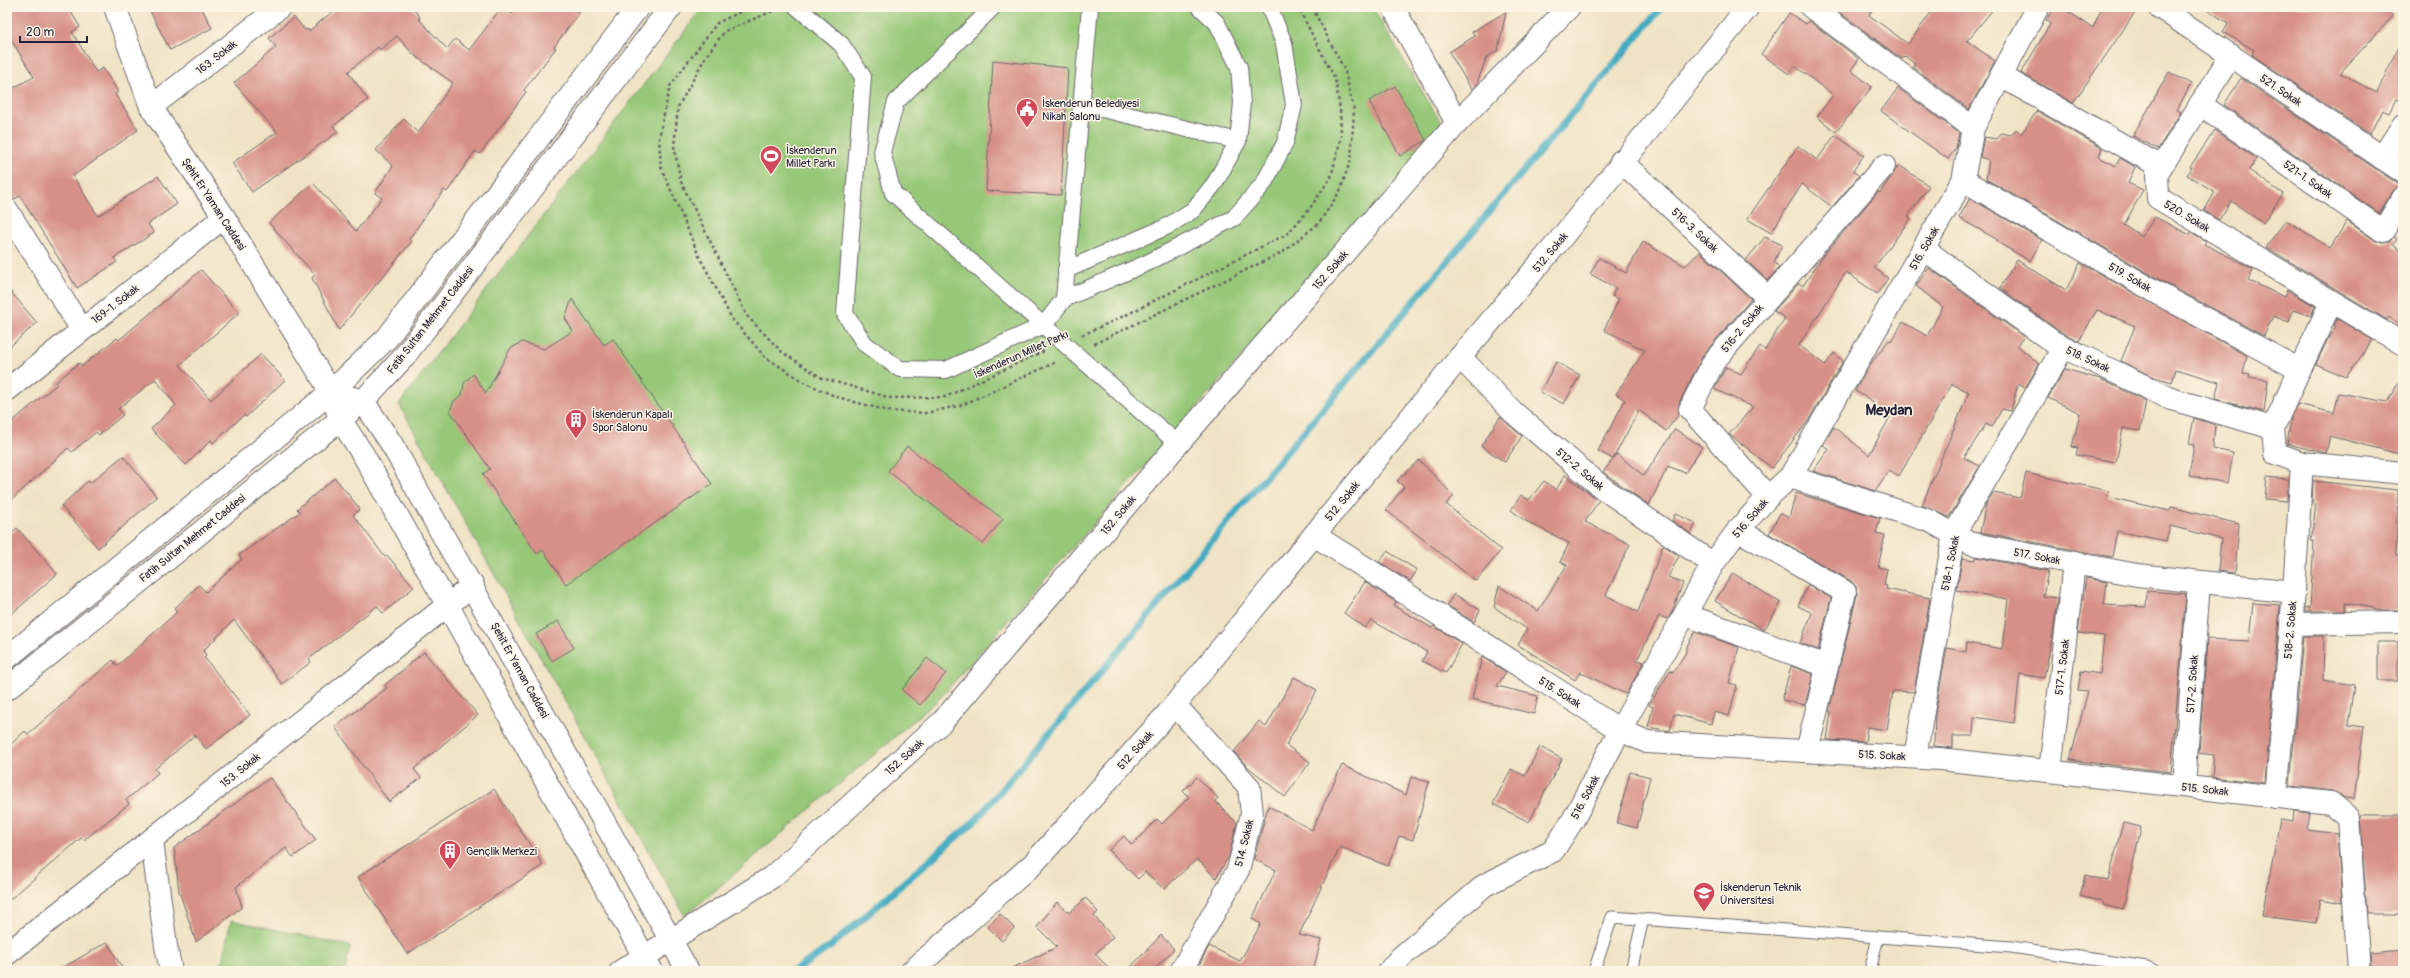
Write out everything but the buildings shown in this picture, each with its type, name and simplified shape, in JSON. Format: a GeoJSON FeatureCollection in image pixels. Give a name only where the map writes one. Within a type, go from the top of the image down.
{"type":"FeatureCollection","features":[{"type":"Feature","properties":{"kind":"street","name":"Şehit Er Yaman Caddesi"},"geometry":{"type":"LineString","coordinates":[[115,7],[120,16],[151,107],[224,217],[331,392],[340,419],[364,456],[446,606],[648,964]]}},
{"type":"Feature","properties":{"kind":"street","name":"163. Sokak"},"geometry":{"type":"LineString","coordinates":[[151,107],[280,7]]}},
{"type":"Feature","properties":{"kind":"street"},"geometry":{"type":"LineString","coordinates":[[7,658],[331,392],[387,338],[638,7]]}},
{"type":"Feature","properties":{"kind":"street","name":"Fatih Sultan Mehmet Caddesi"},"geometry":{"type":"LineString","coordinates":[[7,689],[363,401],[403,358],[671,7]]}},
{"type":"Feature","properties":{"kind":"street"},"geometry":{"type":"LineString","coordinates":[[797,7],[841,44],[863,77],[845,314],[865,344],[900,369],[946,370],[1044,325],[1064,299],[1147,263],[1234,218],[1264,183],[1285,143],[1294,105],[1284,43],[1269,7]]}},
{"type":"Feature","properties":{"kind":"street"},"geometry":{"type":"LineString","coordinates":[[993,7],[896,102],[882,152],[893,193],[1178,444]]}},
{"type":"Feature","properties":{"kind":"street"},"geometry":{"type":"LineString","coordinates":[[1064,299],[1090,7]]}},
{"type":"Feature","properties":{"kind":"street"},"geometry":{"type":"LineString","coordinates":[[1066,270],[1166,227],[1193,210],[1214,183],[1238,142],[1242,103],[1239,67],[1217,23],[1200,7]]}},
{"type":"Feature","properties":{"kind":"street"},"geometry":{"type":"LineString","coordinates":[[1393,7],[1457,123]]}},
{"type":"Feature","properties":{"kind":"street","name":"152. Sokak"},"geometry":{"type":"LineString","coordinates":[[621,971],[648,964],[670,940],[772,877],[943,721],[1178,444],[1457,123],[1569,7]]}},
{"type":"Feature","properties":{"kind":"street","name":"512. Sokak"},"geometry":{"type":"LineString","coordinates":[[912,971],[1033,864],[1175,705],[1460,357],[1554,247],[1621,161],[1748,7]]}},
{"type":"Feature","properties":{"kind":"street"},"geometry":{"type":"LineString","coordinates":[[1811,7],[1973,128]]}},
{"type":"Feature","properties":{"kind":"street","name":"516. Sokak"},"geometry":{"type":"LineString","coordinates":[[1389,971],[1401,957],[1485,885],[1553,851],[1573,820],[1620,730],[1686,615],[1713,564],[1738,530],[1768,497],[1790,477],[1924,249],[1963,180],[1973,128],[2038,7]]}},
{"type":"Feature","properties":{"kind":"street","name":"521. Sokak"},"geometry":{"type":"LineString","coordinates":[[2159,7],[2403,172]]}},
{"type":"Feature","properties":{"kind":"street"},"geometry":{"type":"LineString","coordinates":[[2001,76],[2161,167],[2231,56]]}},
{"type":"Feature","properties":{"kind":"street"},"geometry":{"type":"LineString","coordinates":[[1081,104],[1238,142]]}},
{"type":"Feature","properties":{"kind":"street","name":"521-1. Sokak"},"geometry":{"type":"LineString","coordinates":[[2200,104],[2383,231],[2403,198]]}},
{"type":"Feature","properties":{"kind":"street"},"geometry":{"type":"LineString","coordinates":[[2382,158],[2403,125]]}},
{"type":"Feature","properties":{"kind":"street","name":"516-3. Sokak"},"geometry":{"type":"LineString","coordinates":[[1621,161],[1768,298]]}},
{"type":"Feature","properties":{"kind":"street","name":"516-2. Sokak"},"geometry":{"type":"LineString","coordinates":[[1768,497],[1690,409],[1714,361],[1884,166]]}},
{"type":"Feature","properties":{"kind":"street","name":"520. Sokak"},"geometry":{"type":"LineString","coordinates":[[2161,167],[2157,174],[2158,198],[2403,344]]}},
{"type":"Feature","properties":{"kind":"street","name":"519. Sokak"},"geometry":{"type":"LineString","coordinates":[[1963,180],[2160,295],[2300,370]]}},
{"type":"Feature","properties":{"kind":"street"},"geometry":{"type":"LineString","coordinates":[[7,210],[82,330]]}},
{"type":"Feature","properties":{"kind":"street","name":"169-1. Sokak"},"geometry":{"type":"LineString","coordinates":[[7,390],[224,217]]}},
{"type":"Feature","properties":{"kind":"street","name":"518. Sokak"},"geometry":{"type":"LineString","coordinates":[[1924,249],[2063,348],[2171,399],[2273,428]]}},
{"type":"Feature","properties":{"kind":"street"},"geometry":{"type":"LineString","coordinates":[[2331,302],[2273,428],[2275,453],[2302,463],[2403,473]]}},
{"type":"Feature","properties":{"kind":"street","name":"518-1. Sokak"},"geometry":{"type":"LineString","coordinates":[[1915,757],[1954,534],[2063,348]]}},
{"type":"Feature","properties":{"kind":"street","name":"512-2. Sokak"},"geometry":{"type":"LineString","coordinates":[[1460,357],[1514,413],[1604,489],[1713,564]]}},
{"type":"Feature","properties":{"kind":"street"},"geometry":{"type":"LineString","coordinates":[[331,392],[363,401]]}},
{"type":"Feature","properties":{"kind":"street","name":"Şehit Er Yaman Caddesi"},"geometry":{"type":"LineString","coordinates":[[363,401],[391,443],[473,585],[685,966]]}},
{"type":"Feature","properties":{"kind":"street","name":"518-2. Sokak"},"geometry":{"type":"LineString","coordinates":[[2276,797],[2294,592],[2302,463]]}},
{"type":"Feature","properties":{"kind":"street","name":"517. Sokak"},"geometry":{"type":"LineString","coordinates":[[1790,477],[1930,521],[1969,543],[2137,575],[2294,592]]}},
{"type":"Feature","properties":{"kind":"street"},"geometry":{"type":"LineString","coordinates":[[1738,530],[1845,592],[1807,751]]}},
{"type":"Feature","properties":{"kind":"street","name":"515. Sokak"},"geometry":{"type":"LineString","coordinates":[[1314,535],[1620,730],[1647,742],[1915,757],[2331,803],[2348,817],[2359,971]]}},
{"type":"Feature","properties":{"kind":"street","name":"517-1. Sokak"},"geometry":{"type":"LineString","coordinates":[[2050,771],[2074,563]]}},
{"type":"Feature","properties":{"kind":"street","name":"517-2. Sokak"},"geometry":{"type":"LineString","coordinates":[[2184,786],[2199,582]]}},
{"type":"Feature","properties":{"kind":"street","name":"153. Sokak"},"geometry":{"type":"LineString","coordinates":[[7,954],[152,841],[473,585]]}},
{"type":"Feature","properties":{"kind":"street"},"geometry":{"type":"LineString","coordinates":[[1686,615],[1827,666]]}},
{"type":"Feature","properties":{"kind":"street"},"geometry":{"type":"LineString","coordinates":[[2291,624],[2403,622]]}},
{"type":"Feature","properties":{"kind":"street","name":"514. Sokak"},"geometry":{"type":"LineString","coordinates":[[1175,705],[1249,787],[1252,814],[1238,870],[1181,971]]}},
{"type":"Feature","properties":{"kind":"street"},"geometry":{"type":"LineString","coordinates":[[152,841],[166,946],[171,971]]}},
{"type":"Feature","properties":{"kind":"lane"},"geometry":{"type":"LineString","coordinates":[[1594,971],[1612,917],[2011,947],[2147,967],[2155,971]]}},
{"type":"Feature","properties":{"kind":"lane"},"geometry":{"type":"LineString","coordinates":[[1632,971],[1643,919]]}},
{"type":"Feature","properties":{"kind":"lane"},"geometry":{"type":"LineString","coordinates":[[1870,971],[1878,937]]}},
{"type":"Feature","properties":{"kind":"path","name":"İskenderun Millet Parkı"},"geometry":{"type":"LineString","coordinates":[[783,7],[725,31],[706,56],[678,107],[674,146],[681,182],[747,316],[782,352],[822,378],[891,398],[945,398],[1124,316],[1287,234],[1308,211],[1331,177],[1341,137],[1340,109],[1335,79],[1298,7]]}},
{"type":"Feature","properties":{"kind":"green space","name":"İskenderun Millet Parkı"},"geometry":{"type":"Polygon","coordinates":[[[703,7],[1372,7],[1444,128],[938,700],[685,916],[399,404],[703,7]]]}},
{"type":"Feature","properties":{"kind":"green space"},"geometry":{"type":"Polygon","coordinates":[[[231,920],[350,946],[345,971],[220,971],[231,920]]]}},
{"type":"Feature","properties":{"kind":"waterway"},"geometry":{"type":"LineString","coordinates":[[794,971],[831,946],[977,819],[1662,7]]}},
{"type":"Feature","properties":{"kind":"place","name":"İskenderun Belediyesi Nikah Salonu"},"geometry":{"type":"Point","coordinates":[1027,128]}},
{"type":"Feature","properties":{"kind":"place","name":"İskenderun Millet Parkı"},"geometry":{"type":"Point","coordinates":[771,176]}},
{"type":"Feature","properties":{"kind":"place","name":"İskenderun Kapalı Spor Salonu"},"geometry":{"type":"Point","coordinates":[576,440]}},
{"type":"Feature","properties":{"kind":"place","name":"Gençlik Merkezi"},"geometry":{"type":"Point","coordinates":[450,870]}},
{"type":"Feature","properties":{"kind":"place","name":"İskenderun Teknik Üniversitesi"},"geometry":{"type":"Point","coordinates":[1704,912]}},
{"type":"Feature","properties":{"kind":"district","name":"Meydan"},"geometry":{"type":"Point","coordinates":[1889,410]}}]}
